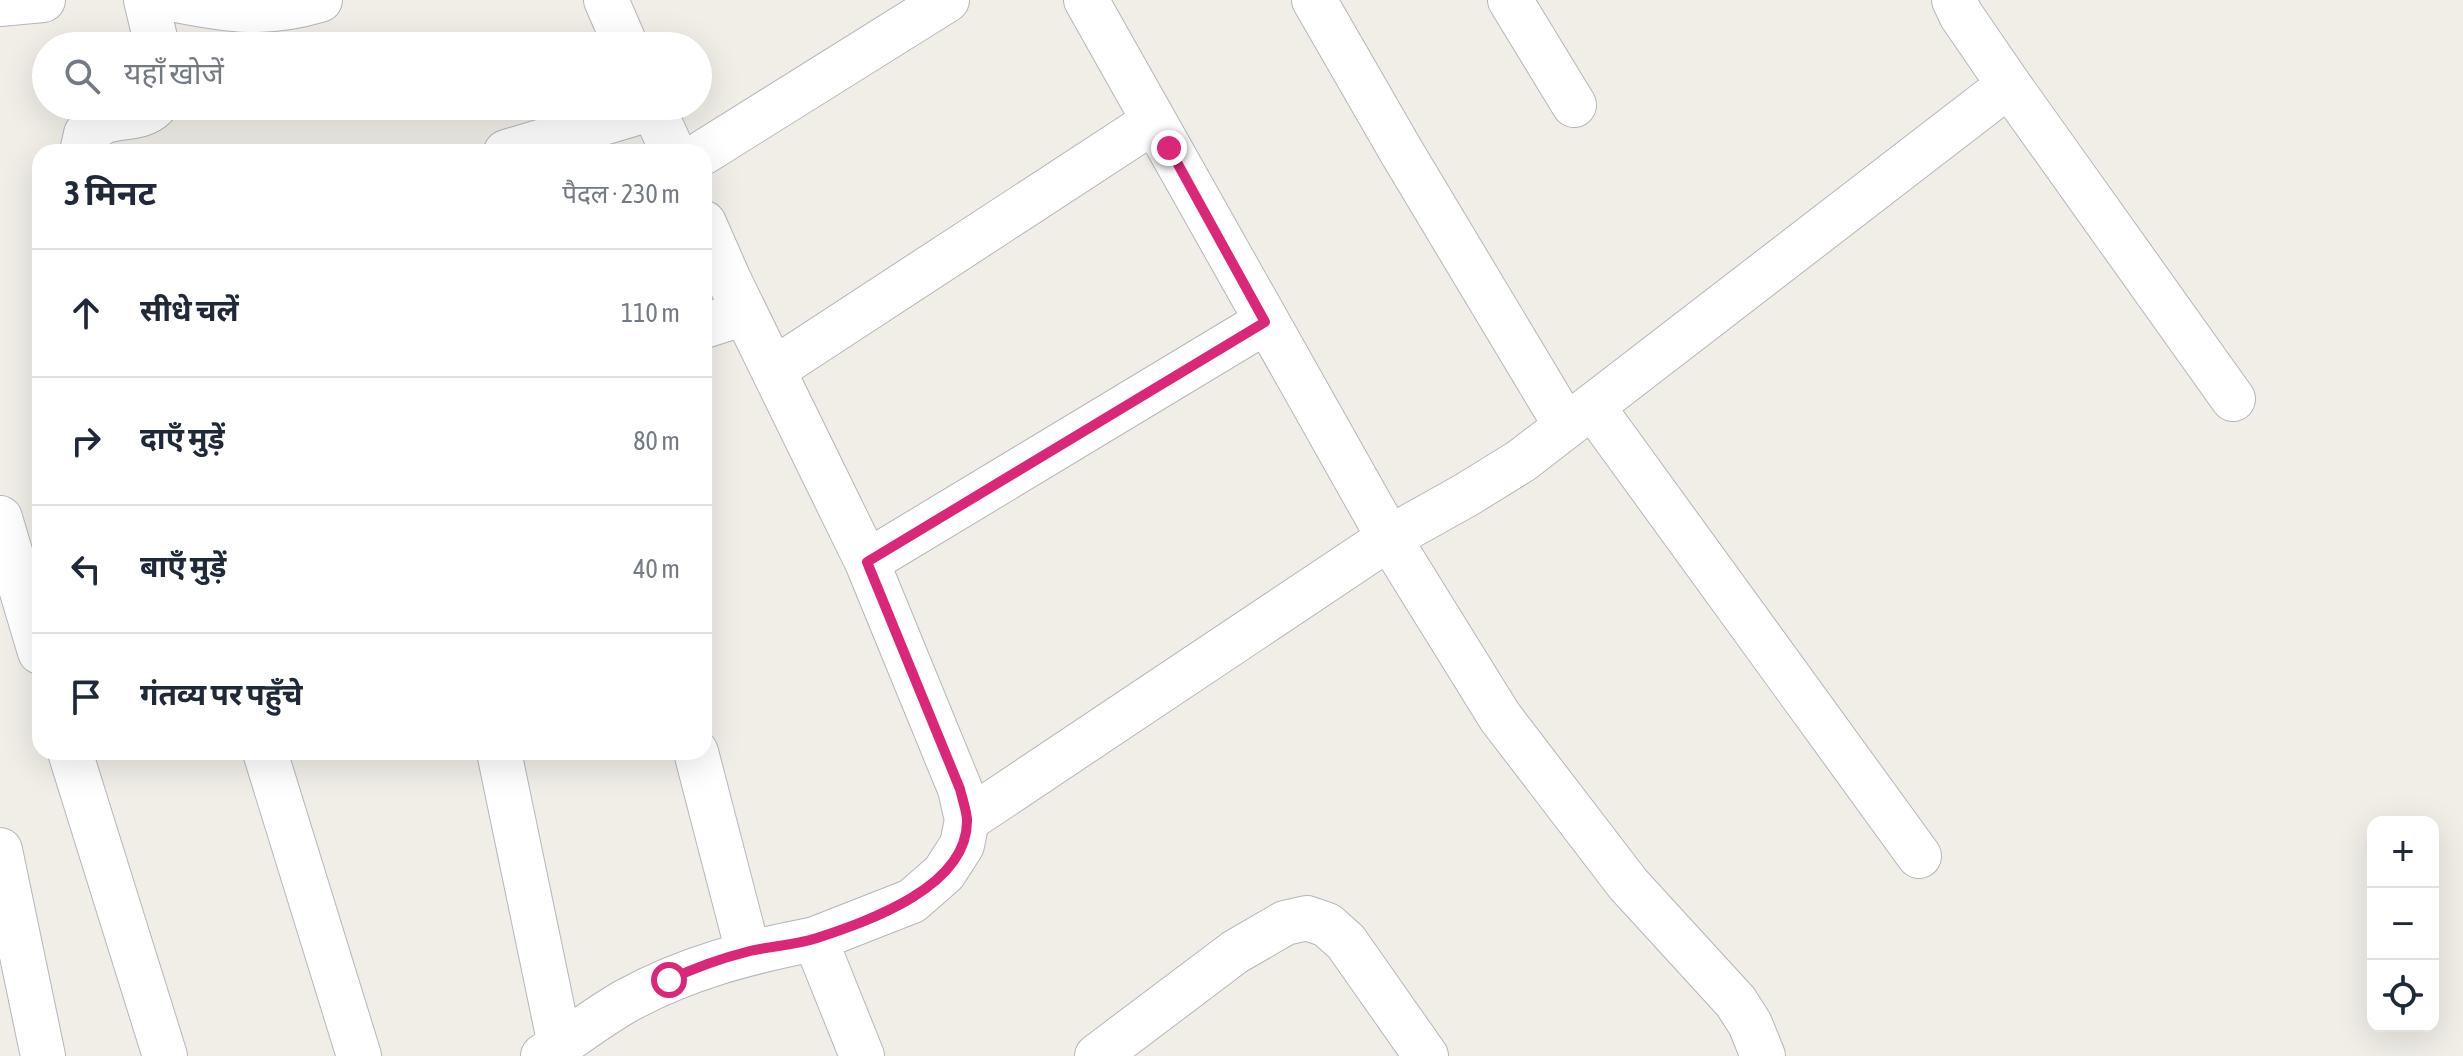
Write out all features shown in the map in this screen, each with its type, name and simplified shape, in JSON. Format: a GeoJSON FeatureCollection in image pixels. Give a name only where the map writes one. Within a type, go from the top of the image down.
{"type":"FeatureCollection","features":[{"type":"Feature","properties":{"kind":"street"},"geometry":{"type":"LineString","coordinates":[[0,4],[43,0]]}},
{"type":"Feature","properties":{"kind":"street"},"geometry":{"type":"LineString","coordinates":[[146,0],[154,32]]}},
{"type":"Feature","properties":{"kind":"street"},"geometry":{"type":"LineString","coordinates":[[176,0],[262,12],[289,9],[320,0]]}},
{"type":"Feature","properties":{"kind":"street"},"geometry":{"type":"LineString","coordinates":[[606,0],[620,32]]}},
{"type":"Feature","properties":{"kind":"street"},"geometry":{"type":"LineString","coordinates":[[712,147],[947,0]]}},
{"type":"Feature","properties":{"kind":"street"},"geometry":{"type":"LineString","coordinates":[[1086,0],[1389,538],[1500,717],[1619,873],[1736,1002],[1750,1024],[1763,1056]]}},
{"type":"Feature","properties":{"kind":"street"},"geometry":{"type":"LineString","coordinates":[[1314,0],[1401,151],[1579,416],[1919,856]]}},
{"type":"Feature","properties":{"kind":"street"},"geometry":{"type":"LineString","coordinates":[[1510,0],[1574,105]]}},
{"type":"Feature","properties":{"kind":"street"},"geometry":{"type":"LineString","coordinates":[[1954,0],[2009,85],[2233,399]]}},
{"type":"Feature","properties":{"kind":"street"},"geometry":{"type":"LineString","coordinates":[[967,820],[1389,538],[1521,461],[2009,85]]}},
{"type":"Feature","properties":{"kind":"street"},"geometry":{"type":"LineString","coordinates":[[84,144],[86,134],[103,122],[113,120]]}},
{"type":"Feature","properties":{"kind":"street"},"geometry":{"type":"LineString","coordinates":[[532,144],[611,120]]}},
{"type":"Feature","properties":{"kind":"street"},"geometry":{"type":"LineString","coordinates":[[659,120],[669,144]]}},
{"type":"Feature","properties":{"kind":"street"},"geometry":{"type":"LineString","coordinates":[[773,370],[1154,121]]}},
{"type":"Feature","properties":{"kind":"street"},"geometry":{"type":"LineString","coordinates":[[500,760],[552,1051],[625,1002],[691,970],[748,952],[815,939],[912,901],[944,873],[962,845],[967,820],[960,789],[867,562],[712,241]]}},
{"type":"Feature","properties":{"kind":"street"},"geometry":{"type":"LineString","coordinates":[[712,323],[745,313]]}},
{"type":"Feature","properties":{"kind":"street"},"geometry":{"type":"LineString","coordinates":[[867,562],[1265,322]]}},
{"type":"Feature","properties":{"kind":"street"},"geometry":{"type":"LineString","coordinates":[[12,532],[32,618]]}},
{"type":"Feature","properties":{"kind":"street"},"geometry":{"type":"LineString","coordinates":[[72,760],[165,1056]]}},
{"type":"Feature","properties":{"kind":"street"},"geometry":{"type":"LineString","coordinates":[[267,760],[359,1056]]}},
{"type":"Feature","properties":{"kind":"street"},"geometry":{"type":"LineString","coordinates":[[698,760],[748,952]]}},
{"type":"Feature","properties":{"kind":"street"},"geometry":{"type":"LineString","coordinates":[[0,850],[43,1056]]}},
{"type":"Feature","properties":{"kind":"street"},"geometry":{"type":"LineString","coordinates":[[1097,1056],[1235,952],[1285,923],[1307,918],[1327,925],[1346,942],[1426,1056]]}},
{"type":"Feature","properties":{"kind":"street"},"geometry":{"type":"LineString","coordinates":[[815,939],[862,1056]]}},
{"type":"Feature","properties":{"kind":"route"},"geometry":{"type":"LineString","coordinates":[[669,980],[748,952],[815,939],[912,901],[944,873],[962,845],[967,820],[960,789],[867,562],[1265,322],[1169,148]]}}]}
